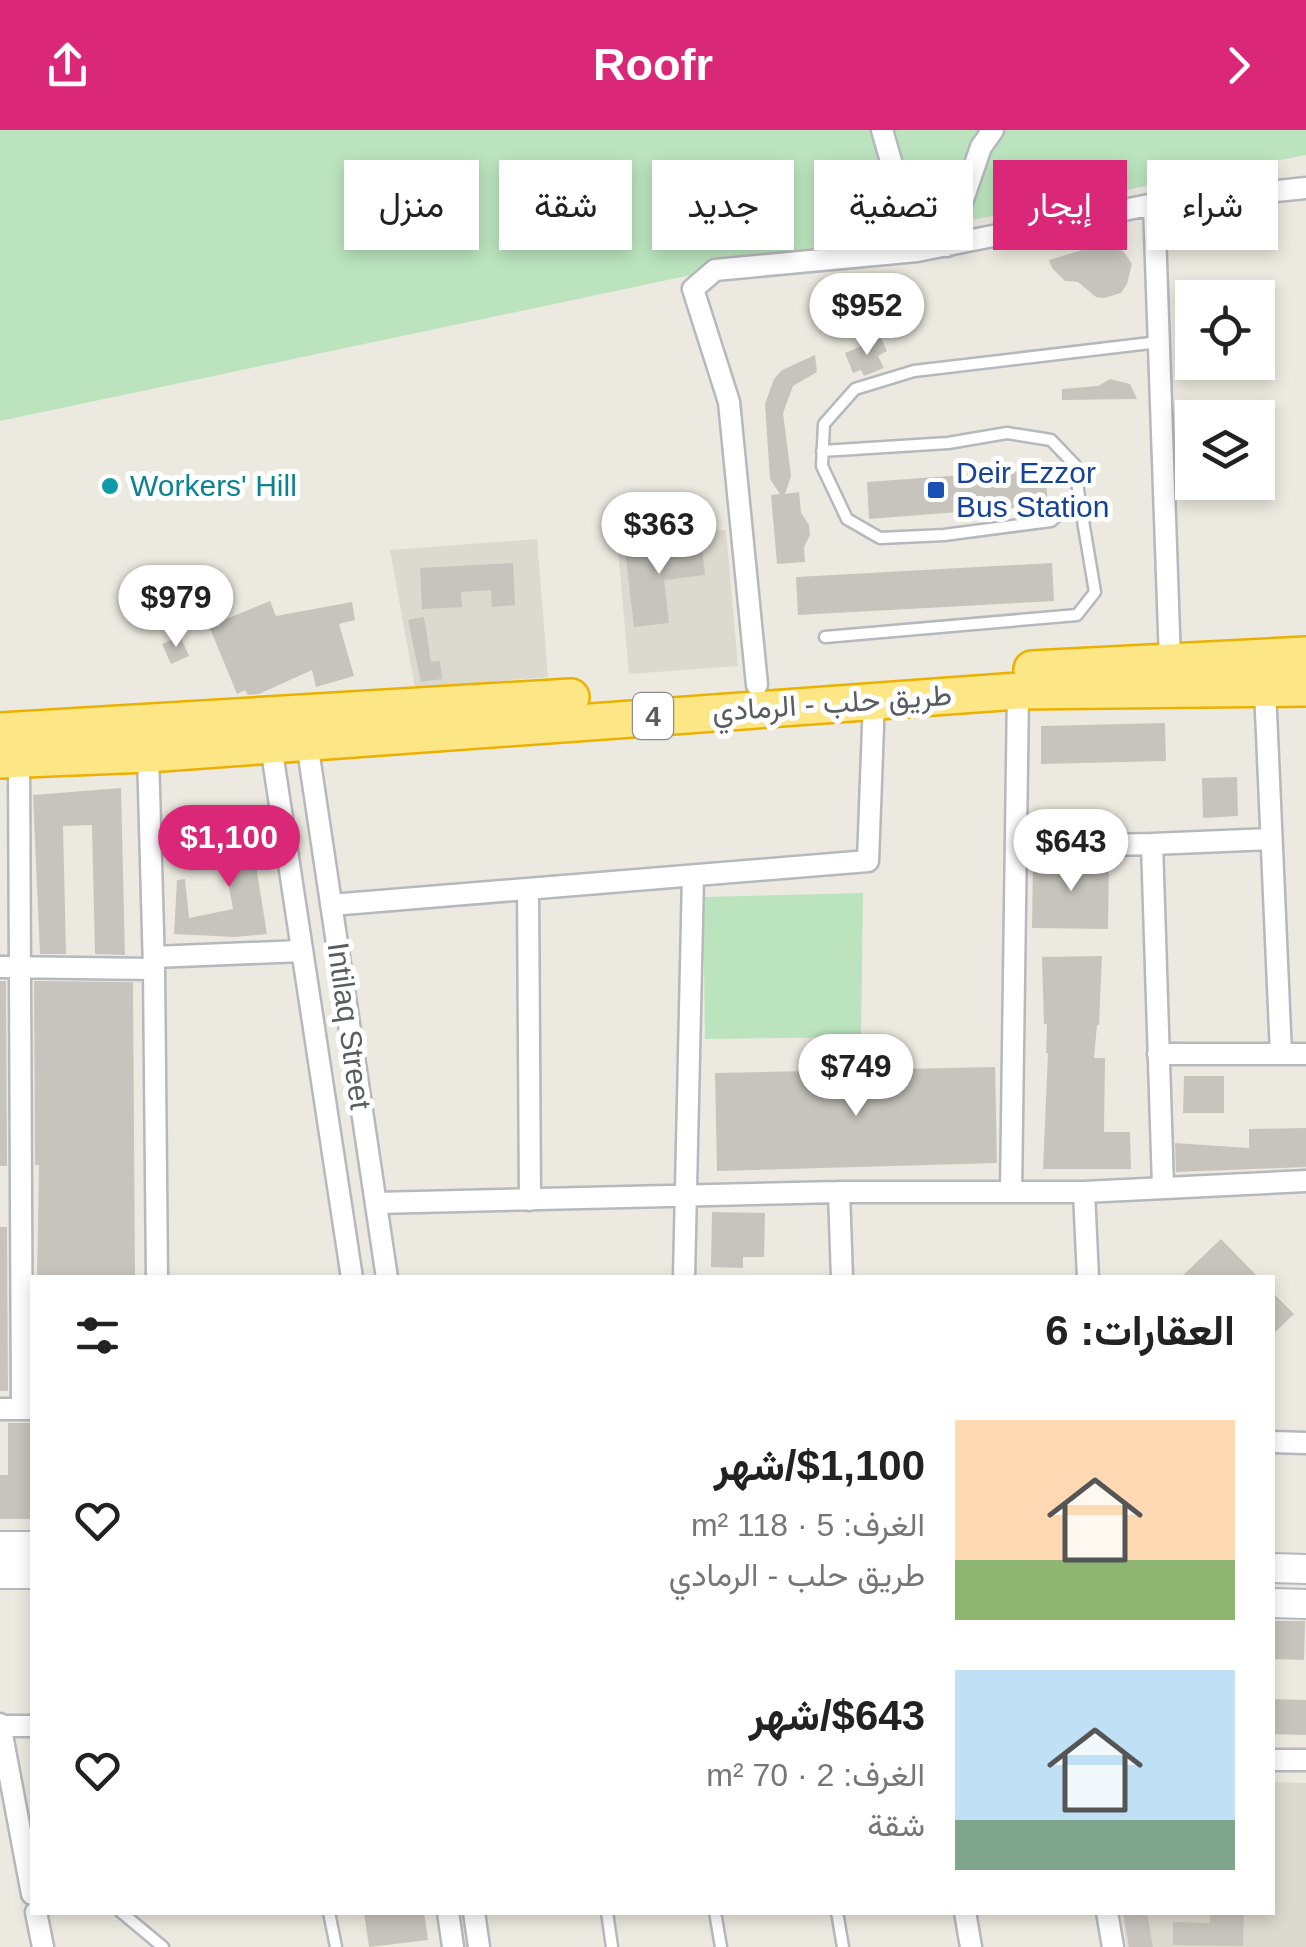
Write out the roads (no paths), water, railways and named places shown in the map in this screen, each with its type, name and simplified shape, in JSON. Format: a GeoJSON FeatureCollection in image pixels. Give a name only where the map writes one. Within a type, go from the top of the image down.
{"type":"FeatureCollection","features":[{"type":"Feature","properties":{"kind":"highway","name":"طريق حلب - الرمادي"},"geometry":{"type":"LineString","coordinates":[[305,728],[757,685],[1170,660],[1306,656]]}},
{"type":"Feature","properties":{"kind":"highway","name":"طريق حلب - الرمادي"},"geometry":{"type":"LineString","coordinates":[[6,751],[269,730],[1018,691],[1306,688]]}},
{"type":"Feature","properties":{"kind":"highway","name":"طريق حلب - الرمادي"},"geometry":{"type":"LineString","coordinates":[[6,751],[148,754],[269,730]]}},
{"type":"Feature","properties":{"kind":"street"},"geometry":{"type":"LineString","coordinates":[[882,130],[917,251]]}},
{"type":"Feature","properties":{"kind":"street"},"geometry":{"type":"LineString","coordinates":[[973,171],[981,147],[993,130]]}},
{"type":"Feature","properties":{"kind":"street"},"geometry":{"type":"LineString","coordinates":[[1278,191],[1306,188]]}},
{"type":"Feature","properties":{"kind":"street"},"geometry":{"type":"LineString","coordinates":[[973,241],[1147,205]]}},
{"type":"Feature","properties":{"kind":"street"},"geometry":{"type":"LineString","coordinates":[[757,685],[729,402],[693,289],[715,270],[923,250]]}},
{"type":"Feature","properties":{"kind":"street"},"geometry":{"type":"LineString","coordinates":[[1156,250],[1170,660]]}},
{"type":"Feature","properties":{"kind":"street"},"geometry":{"type":"LineString","coordinates":[[1265,690],[1281,1054]]}},
{"type":"Feature","properties":{"kind":"street"},"geometry":{"type":"LineString","coordinates":[[1011,1192],[1018,691]]}},
{"type":"Feature","properties":{"kind":"street"},"geometry":{"type":"LineString","coordinates":[[331,904],[868,861],[874,700]]}},
{"type":"Feature","properties":{"kind":"street","name":"Intilaq Street"},"geometry":{"type":"LineString","coordinates":[[305,728],[387,1275]]}},
{"type":"Feature","properties":{"kind":"street","name":"Intilaq Street"},"geometry":{"type":"LineString","coordinates":[[269,730],[352,1275]]}},
{"type":"Feature","properties":{"kind":"street"},"geometry":{"type":"LineString","coordinates":[[0,1409],[27,1409],[9,967],[6,751]]}},
{"type":"Feature","properties":{"kind":"street"},"geometry":{"type":"LineString","coordinates":[[148,754],[157,1275]]}},
{"type":"Feature","properties":{"kind":"street"},"geometry":{"type":"LineString","coordinates":[[1017,847],[1271,839]]}},
{"type":"Feature","properties":{"kind":"street"},"geometry":{"type":"LineString","coordinates":[[1152,844],[1163,1186]]}},
{"type":"Feature","properties":{"kind":"street"},"geometry":{"type":"LineString","coordinates":[[684,1275],[692,876]]}},
{"type":"Feature","properties":{"kind":"street"},"geometry":{"type":"LineString","coordinates":[[528,890],[530,1200]]}},
{"type":"Feature","properties":{"kind":"street"},"geometry":{"type":"LineString","coordinates":[[9,967],[154,963],[302,951]]}},
{"type":"Feature","properties":{"kind":"street"},"geometry":{"type":"LineString","coordinates":[[1158,1054],[1306,1054]]}},
{"type":"Feature","properties":{"kind":"street"},"geometry":{"type":"LineString","coordinates":[[376,1203],[840,1192],[1084,1192],[1306,1181]]}},
{"type":"Feature","properties":{"kind":"street"},"geometry":{"type":"LineString","coordinates":[[840,1192],[842,1275]]}},
{"type":"Feature","properties":{"kind":"street"},"geometry":{"type":"LineString","coordinates":[[1084,1192],[1088,1275]]}},
{"type":"Feature","properties":{"kind":"street"},"geometry":{"type":"LineString","coordinates":[[1275,1442],[1306,1443]]}},
{"type":"Feature","properties":{"kind":"street"},"geometry":{"type":"LineString","coordinates":[[0,1546],[30,1546]]}},
{"type":"Feature","properties":{"kind":"street"},"geometry":{"type":"LineString","coordinates":[[1275,1568],[1306,1569]]}},
{"type":"Feature","properties":{"kind":"street"},"geometry":{"type":"LineString","coordinates":[[0,1574],[30,1574]]}},
{"type":"Feature","properties":{"kind":"street"},"geometry":{"type":"LineString","coordinates":[[1275,1603],[1305,1605]]}},
{"type":"Feature","properties":{"kind":"street"},"geometry":{"type":"LineString","coordinates":[[30,1726],[0,1725],[30,1883]]}},
{"type":"Feature","properties":{"kind":"street"},"geometry":{"type":"LineString","coordinates":[[1275,1760],[1306,1760]]}},
{"type":"Feature","properties":{"kind":"street"},"geometry":{"type":"LineString","coordinates":[[37,1915],[43,1947]]}},
{"type":"Feature","properties":{"kind":"street"},"geometry":{"type":"LineString","coordinates":[[448,1915],[453,1947]]}},
{"type":"Feature","properties":{"kind":"street"},"geometry":{"type":"LineString","coordinates":[[474,1915],[479,1947]]}},
{"type":"Feature","properties":{"kind":"street"},"geometry":{"type":"LineString","coordinates":[[966,1915],[971,1947]]}},
{"type":"Feature","properties":{"kind":"street"},"geometry":{"type":"LineString","coordinates":[[1108,1915],[1113,1947]]}},
{"type":"Feature","properties":{"kind":"lane"},"geometry":{"type":"LineString","coordinates":[[1079,497],[1051,521],[944,535],[880,538],[847,520],[822,466],[824,424],[855,389],[914,370],[1160,342]]}},
{"type":"Feature","properties":{"kind":"lane"},"geometry":{"type":"LineString","coordinates":[[822,452],[948,443],[1006,433],[1051,440],[1075,465],[1094,592],[1077,615],[825,637]]}},
{"type":"Feature","properties":{"kind":"lane"},"geometry":{"type":"LineString","coordinates":[[125,1915],[163,1947]]}},
{"type":"Feature","properties":{"kind":"lane"},"geometry":{"type":"LineString","coordinates":[[330,1915],[336,1947]]}},
{"type":"Feature","properties":{"kind":"lane"},"geometry":{"type":"LineString","coordinates":[[608,1915],[612,1947]]}},
{"type":"Feature","properties":{"kind":"lane"},"geometry":{"type":"LineString","coordinates":[[716,1915],[721,1947]]}},
{"type":"Feature","properties":{"kind":"lane"},"geometry":{"type":"LineString","coordinates":[[838,1915],[843,1947]]}},
{"type":"Feature","properties":{"kind":"place","name":"Workers' Hill"},"geometry":{"type":"Point","coordinates":[110,486]}},
{"type":"Feature","properties":{"kind":"place","name":"Deir Ezzor Bus Station"},"geometry":{"type":"Point","coordinates":[936,490]}}]}
